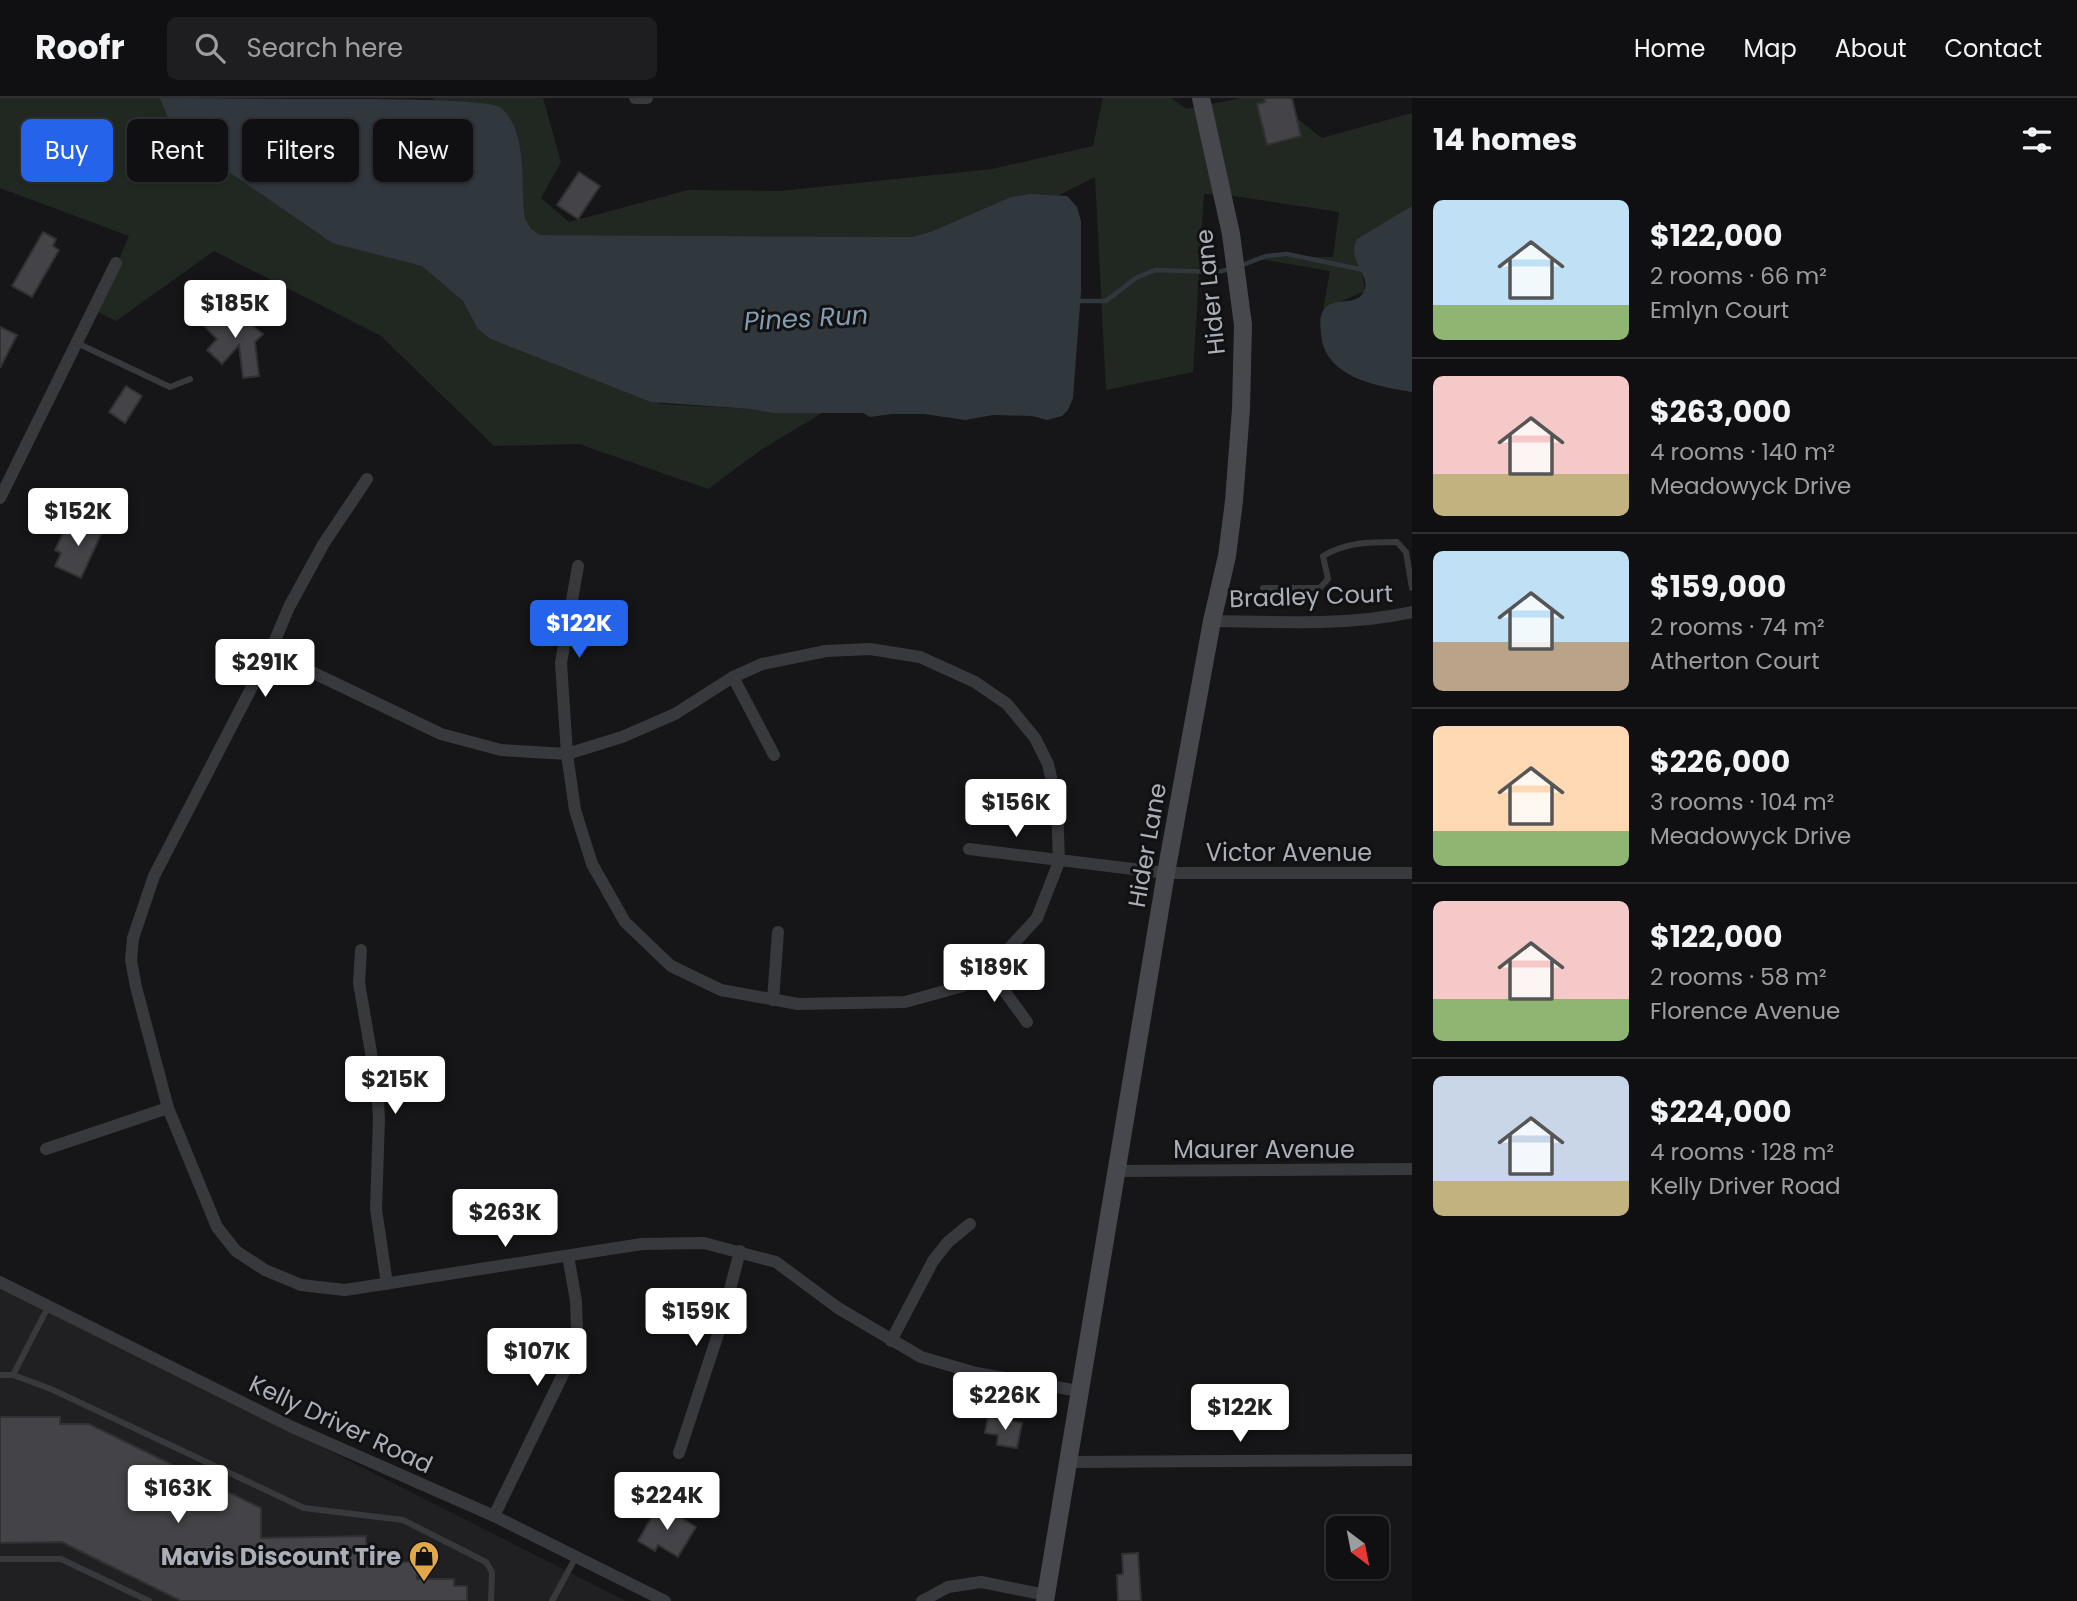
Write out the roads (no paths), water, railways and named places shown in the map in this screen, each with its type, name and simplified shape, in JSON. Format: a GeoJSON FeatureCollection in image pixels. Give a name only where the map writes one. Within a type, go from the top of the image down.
{"type":"FeatureCollection","features":[{"type":"Feature","properties":{"kind":"street"},"geometry":{"type":"LineString","coordinates":[[635,98],[646,98]]}},
{"type":"Feature","properties":{"kind":"street","name":"Hider Lane"},"geometry":{"type":"LineString","coordinates":[[1045,1598],[1166,873],[1212,621],[1227,556],[1234,501],[1241,409],[1243,325],[1231,234],[1201,98]]}},
{"type":"Feature","properties":{"kind":"street"},"geometry":{"type":"LineString","coordinates":[[0,498],[116,263]]}},
{"type":"Feature","properties":{"kind":"street"},"geometry":{"type":"LineString","coordinates":[[367,479],[324,543],[289,607],[270,652],[154,876],[133,938],[131,960],[136,987],[168,1108],[217,1227],[236,1251],[265,1270],[301,1285],[345,1290],[642,1244],[704,1243],[776,1262],[838,1308],[921,1357],[976,1373],[1079,1391]]}},
{"type":"Feature","properties":{"kind":"street"},"geometry":{"type":"LineString","coordinates":[[270,652],[441,734],[501,750],[567,754],[622,737],[675,714],[733,677],[762,664],[826,651],[870,649],[920,657],[975,681],[1007,704],[1035,738],[1048,764],[1057,804],[1059,862],[1037,918],[1004,954],[963,986],[905,1002],[798,1004],[721,990],[671,966],[625,922],[592,864],[575,810],[567,754],[561,663],[578,566]]}},
{"type":"Feature","properties":{"kind":"street","name":"Bradley Court"},"geometry":{"type":"LineString","coordinates":[[1212,621],[1297,623],[1382,618],[1412,612]]}},
{"type":"Feature","properties":{"kind":"street"},"geometry":{"type":"LineString","coordinates":[[733,677],[774,755]]}},
{"type":"Feature","properties":{"kind":"street","name":"Victor Avenue"},"geometry":{"type":"LineString","coordinates":[[969,849],[1166,873],[1412,873]]}},
{"type":"Feature","properties":{"kind":"street"},"geometry":{"type":"LineString","coordinates":[[773,1000],[778,932]]}},
{"type":"Feature","properties":{"kind":"street"},"geometry":{"type":"LineString","coordinates":[[361,950],[359,984],[377,1087],[379,1118],[376,1209],[387,1284]]}},
{"type":"Feature","properties":{"kind":"street"},"geometry":{"type":"LineString","coordinates":[[988,967],[1027,1022]]}},
{"type":"Feature","properties":{"kind":"street"},"geometry":{"type":"LineString","coordinates":[[46,1149],[168,1108]]}},
{"type":"Feature","properties":{"kind":"street","name":"Maurer Avenue"},"geometry":{"type":"LineString","coordinates":[[1116,1171],[1412,1169]]}},
{"type":"Feature","properties":{"kind":"street"},"geometry":{"type":"LineString","coordinates":[[891,1341],[933,1261],[948,1242],[970,1224]]}},
{"type":"Feature","properties":{"kind":"street"},"geometry":{"type":"LineString","coordinates":[[679,1453],[720,1328],[740,1251]]}},
{"type":"Feature","properties":{"kind":"street"},"geometry":{"type":"LineString","coordinates":[[494,1516],[568,1364],[577,1331],[576,1301],[568,1256]]}},
{"type":"Feature","properties":{"kind":"street","name":"Kelly Driver Road"},"geometry":{"type":"LineString","coordinates":[[0,1282],[292,1427],[494,1516],[665,1601]]}},
{"type":"Feature","properties":{"kind":"street"},"geometry":{"type":"LineString","coordinates":[[1067,1462],[1412,1460]]}},
{"type":"Feature","properties":{"kind":"street"},"geometry":{"type":"LineString","coordinates":[[922,1601],[948,1587],[981,1582],[1045,1598]]}},
{"type":"Feature","properties":{"kind":"lane"},"geometry":{"type":"LineString","coordinates":[[75,342],[170,387],[190,379]]}},
{"type":"Feature","properties":{"kind":"lane"},"geometry":{"type":"LineString","coordinates":[[1263,589],[1320,588],[1328,579],[1323,556],[1340,546],[1370,542],[1397,542],[1406,552],[1412,588]]}},
{"type":"Feature","properties":{"kind":"lane"},"geometry":{"type":"LineString","coordinates":[[13,1375],[49,1306]]}},
{"type":"Feature","properties":{"kind":"lane"},"geometry":{"type":"LineString","coordinates":[[0,1375],[13,1375],[51,1389],[304,1508],[403,1520],[486,1562],[492,1572],[491,1601]]}},
{"type":"Feature","properties":{"kind":"lane"},"geometry":{"type":"LineString","coordinates":[[552,1601],[576,1557]]}},
{"type":"Feature","properties":{"kind":"lane"},"geometry":{"type":"LineString","coordinates":[[0,1559],[61,1559],[149,1601]]}},
{"type":"Feature","properties":{"kind":"water"},"geometry":{"type":"Polygon","coordinates":[[[160,98],[414,100],[468,102],[500,107],[509,117],[519,144],[525,219],[531,229],[540,235],[912,237],[933,231],[1011,197],[1030,194],[1067,196],[1077,207],[1081,221],[1081,292],[1073,398],[1062,416],[1047,420],[1032,416],[993,415],[965,420],[924,414],[870,417],[863,413],[774,413],[651,402],[491,339],[478,329],[463,301],[422,266],[332,243],[243,182],[359,182],[359,119],[242,119],[242,181],[228,171],[228,119],[168,118],[160,98]]]}},
{"type":"Feature","properties":{"kind":"water"},"geometry":{"type":"Polygon","coordinates":[[[1412,206],[1412,392],[1369,383],[1342,370],[1324,348],[1320,323],[1323,311],[1329,305],[1355,299],[1363,293],[1365,281],[1354,254],[1357,239],[1412,206]]]}},
{"type":"Feature","properties":{"kind":"waterway","name":"Pines Run"},"geometry":{"type":"LineString","coordinates":[[1240,266],[1266,256],[1287,254],[1364,270]]}},
{"type":"Feature","properties":{"kind":"waterway","name":"Pines Run"},"geometry":{"type":"LineString","coordinates":[[1076,301],[1106,301],[1136,278],[1155,270],[1217,272],[1231,269]]}},
{"type":"Feature","properties":{"kind":"place","name":"Mavis Discount Tire"},"geometry":{"type":"Point","coordinates":[424,1583]}}]}
